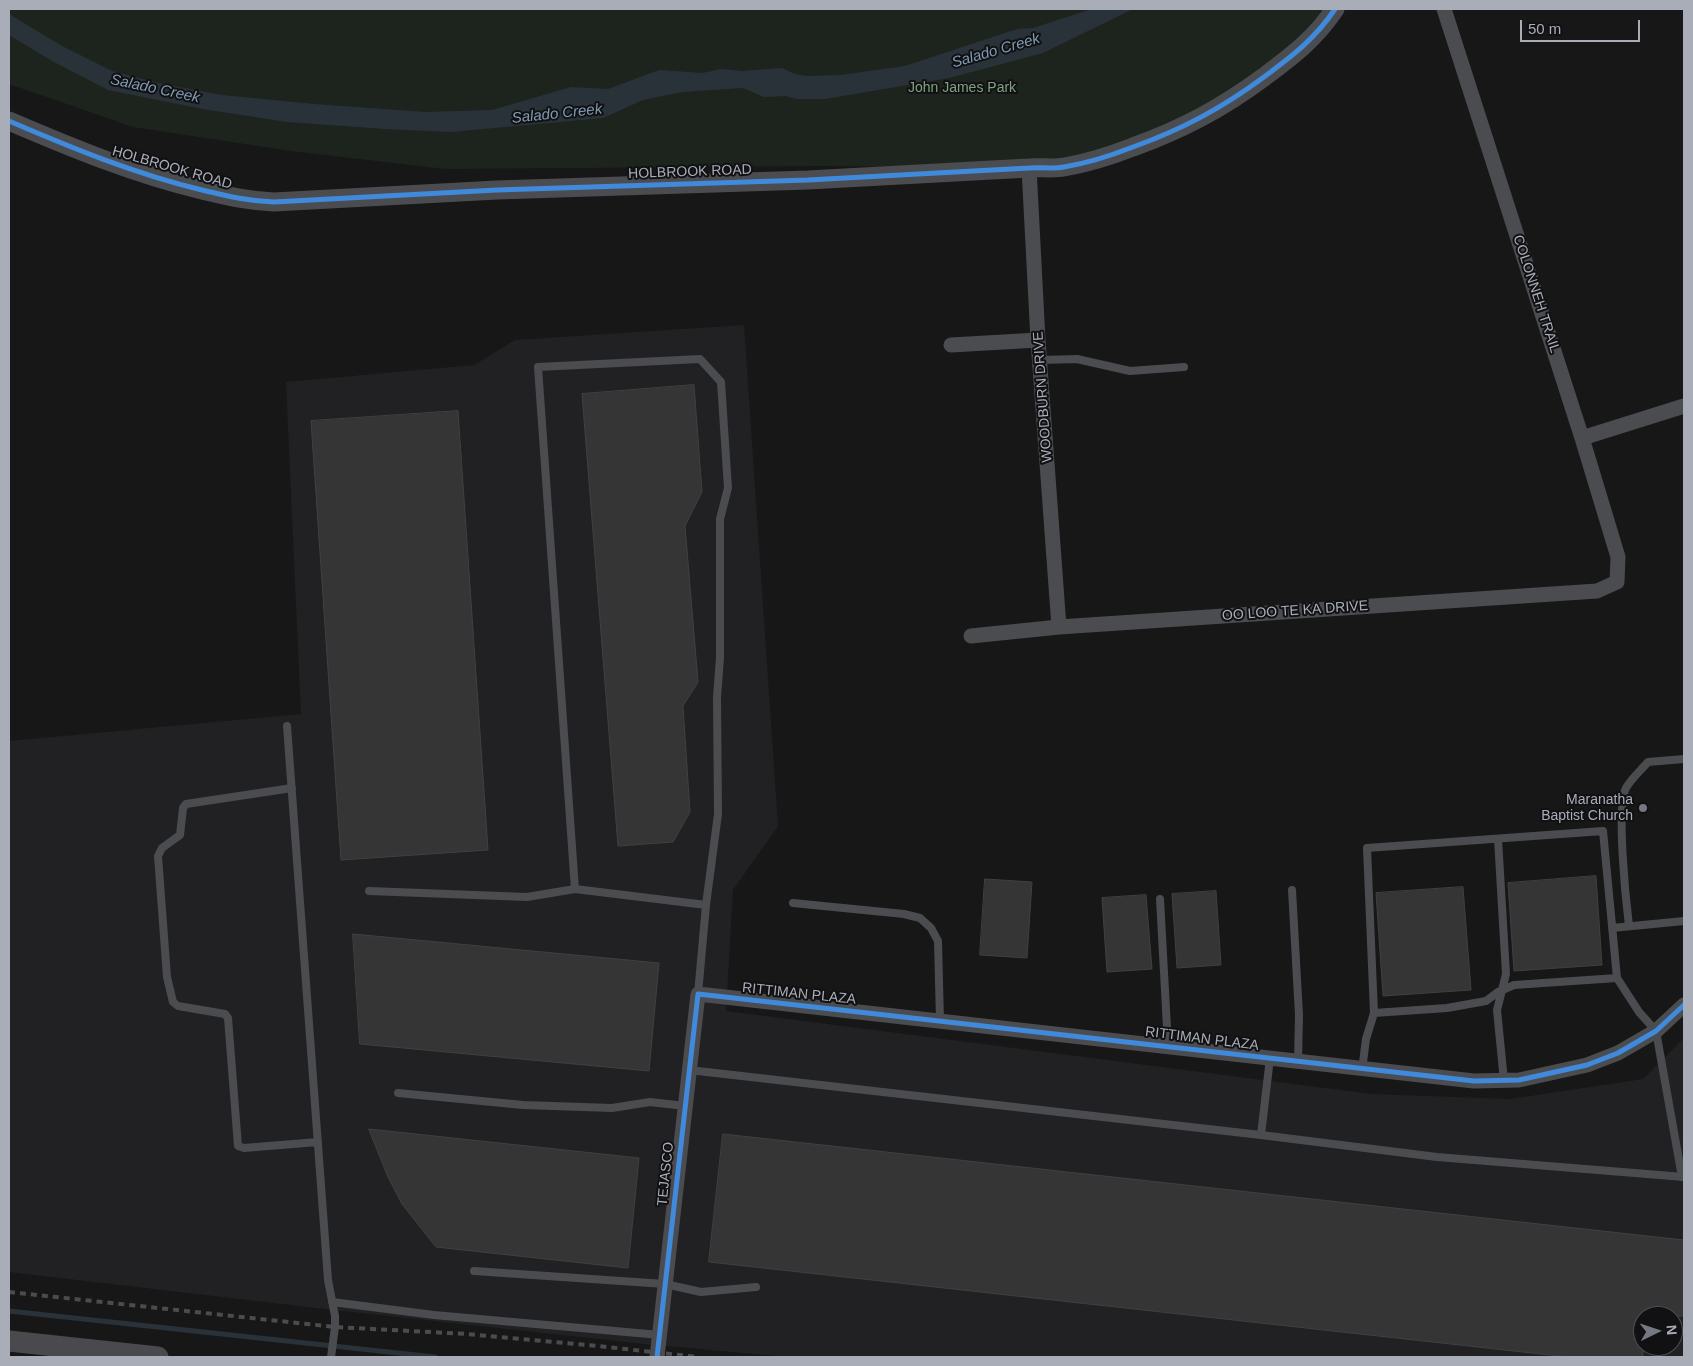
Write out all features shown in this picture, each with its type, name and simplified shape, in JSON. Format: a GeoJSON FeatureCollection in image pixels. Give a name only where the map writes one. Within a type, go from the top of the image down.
{"type":"FeatureCollection","features":[{"type":"Feature","properties":{"kind":"main road"},"geometry":{"type":"LineString","coordinates":[[9,1341],[158,1357]]}},
{"type":"Feature","properties":{"kind":"street","name":"HOLBROOK ROAD"},"geometry":{"type":"LineString","coordinates":[[9,121],[128,170],[249,202],[497,190],[808,180],[1062,167],[1098,160],[1165,136],[1202,118],[1244,92],[1300,51],[1328,20],[1335,9]]}},
{"type":"Feature","properties":{"kind":"street","name":"COLONNEH TRAIL"},"geometry":{"type":"LineString","coordinates":[[1444,9],[1582,438],[1618,557],[1616,582]]}},
{"type":"Feature","properties":{"kind":"street","name":"WOODBURN DRIVE"},"geometry":{"type":"LineString","coordinates":[[1029,168],[1038,340],[1059,627]]}},
{"type":"Feature","properties":{"kind":"street"},"geometry":{"type":"LineString","coordinates":[[951,346],[1038,340]]}},
{"type":"Feature","properties":{"kind":"street"},"geometry":{"type":"LineString","coordinates":[[1582,438],[1684,406]]}},
{"type":"Feature","properties":{"kind":"street","name":"OO LOO TE KA DRIVE"},"geometry":{"type":"LineString","coordinates":[[971,636],[1059,627],[1597,591],[1616,582]]}},
{"type":"Feature","properties":{"kind":"street","name":"RITTIMAN PLAZA"},"geometry":{"type":"LineString","coordinates":[[698,994],[1168,1046],[1362,1070],[1474,1081],[1519,1080],[1587,1065],[1618,1053],[1656,1030],[1684,1005]]}},
{"type":"Feature","properties":{"kind":"street","name":"TEJASCO"},"geometry":{"type":"LineString","coordinates":[[657,1357],[698,994]]}},
{"type":"Feature","properties":{"kind":"lane"},"geometry":{"type":"LineString","coordinates":[[575,889],[538,367],[700,359],[721,382],[728,488],[720,519],[720,658],[717,697],[718,814],[706,905],[698,994]]}},
{"type":"Feature","properties":{"kind":"lane"},"geometry":{"type":"LineString","coordinates":[[1040,360],[1077,359],[1130,371],[1184,367]]}},
{"type":"Feature","properties":{"kind":"lane"},"geometry":{"type":"LineString","coordinates":[[287,726],[328,1280],[335,1316],[332,1356]]}},
{"type":"Feature","properties":{"kind":"lane"},"geometry":{"type":"LineString","coordinates":[[1628,926],[1621,808],[1625,789],[1648,762],[1684,759]]}},
{"type":"Feature","properties":{"kind":"lane"},"geometry":{"type":"LineString","coordinates":[[292,788],[186,804],[183,808],[180,835],[162,848],[158,856],[167,977],[173,1002],[178,1006],[225,1014],[228,1018],[238,1146],[244,1148],[318,1142]]}},
{"type":"Feature","properties":{"kind":"lane"},"geometry":{"type":"LineString","coordinates":[[690,1070],[1437,1157],[1683,1177],[1656,1030],[1639,1012],[1617,978],[1603,831],[1367,848],[1374,1012],[1366,1039],[1362,1070]]}},
{"type":"Feature","properties":{"kind":"lane"},"geometry":{"type":"LineString","coordinates":[[1498,839],[1506,974],[1498,1010],[1504,1081]]}},
{"type":"Feature","properties":{"kind":"lane"},"geometry":{"type":"LineString","coordinates":[[369,891],[526,897],[575,889],[706,905]]}},
{"type":"Feature","properties":{"kind":"lane"},"geometry":{"type":"LineString","coordinates":[[1292,890],[1299,1015],[1298,1062]]}},
{"type":"Feature","properties":{"kind":"lane"},"geometry":{"type":"LineString","coordinates":[[1160,899],[1168,1046]]}},
{"type":"Feature","properties":{"kind":"lane"},"geometry":{"type":"LineString","coordinates":[[792,903],[904,914],[920,918],[931,928],[938,941],[940,1021]]}},
{"type":"Feature","properties":{"kind":"lane"},"geometry":{"type":"LineString","coordinates":[[1612,928],[1684,921]]}},
{"type":"Feature","properties":{"kind":"lane"},"geometry":{"type":"LineString","coordinates":[[1374,1012],[1447,1008],[1486,1001],[1501,990],[1514,985],[1617,978]]}},
{"type":"Feature","properties":{"kind":"lane"},"geometry":{"type":"LineString","coordinates":[[1261,1135],[1270,1058]]}},
{"type":"Feature","properties":{"kind":"lane"},"geometry":{"type":"LineString","coordinates":[[398,1093],[523,1105],[612,1108],[650,1102],[685,1106]]}},
{"type":"Feature","properties":{"kind":"lane"},"geometry":{"type":"LineString","coordinates":[[474,1271],[665,1284],[702,1292],[756,1287]]}},
{"type":"Feature","properties":{"kind":"lane"},"geometry":{"type":"LineString","coordinates":[[332,1302],[434,1315],[660,1335]]}},
{"type":"Feature","properties":{"kind":"shaded area"},"geometry":{"type":"Polygon","coordinates":[[[744,325],[778,826],[733,890],[726,1011],[1372,1094],[1510,1099],[1643,1079],[1684,1038],[1684,1357],[787,1357],[644,1344],[9,1272],[9,741],[301,714],[286,382],[474,365],[515,340],[744,325]]]}},
{"type":"Feature","properties":{"kind":"green space","name":"John James Park"},"geometry":{"type":"Polygon","coordinates":[[[9,9],[1333,9],[1222,106],[1135,147],[1029,168],[821,166],[445,169],[291,151],[133,127],[9,84],[9,9]]]}},
{"type":"Feature","properties":{"kind":"water","name":"Salado Creek"},"geometry":{"type":"Polygon","coordinates":[[[1092,9],[1133,9],[1043,53],[949,78],[825,99],[797,99],[786,96],[764,97],[743,88],[682,92],[643,100],[603,118],[451,132],[287,122],[203,109],[108,90],[52,61],[9,35],[9,14],[62,46],[112,71],[158,83],[222,95],[425,112],[492,110],[571,87],[608,89],[659,70],[703,73],[721,69],[743,71],[782,68],[795,74],[806,76],[840,75],[905,66],[1017,29],[1033,28],[1092,9]]]}},
{"type":"Feature","properties":{"kind":"building"},"geometry":{"type":"Polygon","coordinates":[[[694,385],[702,492],[685,526],[698,682],[683,706],[690,812],[673,842],[618,846],[582,394],[694,385]]]}},
{"type":"Feature","properties":{"kind":"building"},"geometry":{"type":"Polygon","coordinates":[[[458,411],[488,850],[341,860],[311,421],[458,411]]]}},
{"type":"Feature","properties":{"kind":"building"},"geometry":{"type":"Polygon","coordinates":[[[1596,876],[1602,965],[1514,971],[1508,883],[1596,876]]]}},
{"type":"Feature","properties":{"kind":"building"},"geometry":{"type":"Polygon","coordinates":[[[985,879],[1032,882],[1027,958],[980,955],[985,879]]]}},
{"type":"Feature","properties":{"kind":"building"},"geometry":{"type":"Polygon","coordinates":[[[1463,887],[1471,990],[1383,996],[1376,893],[1463,887]]]}},
{"type":"Feature","properties":{"kind":"building"},"geometry":{"type":"Polygon","coordinates":[[[1216,891],[1221,965],[1177,968],[1172,894],[1216,891]]]}},
{"type":"Feature","properties":{"kind":"building"},"geometry":{"type":"Polygon","coordinates":[[[1146,895],[1152,969],[1107,972],[1102,898],[1146,895]]]}},
{"type":"Feature","properties":{"kind":"building"},"geometry":{"type":"Polygon","coordinates":[[[353,934],[659,963],[649,1071],[360,1044],[353,934]]]}},
{"type":"Feature","properties":{"kind":"building"},"geometry":{"type":"Polygon","coordinates":[[[369,1129],[639,1158],[628,1268],[436,1247],[402,1204],[388,1177],[369,1129]]]}},
{"type":"Feature","properties":{"kind":"building"},"geometry":{"type":"Polygon","coordinates":[[[723,1134],[1684,1240],[1684,1316],[1683,1306],[1633,1306],[1633,1356],[1643,1357],[1568,1357],[709,1262],[723,1134]]]}},
{"type":"Feature","properties":{"kind":"waterway"},"geometry":{"type":"LineString","coordinates":[[9,1311],[435,1357]]}},
{"type":"Feature","properties":{"kind":"railway"},"geometry":{"type":"LineString","coordinates":[[9,1292],[335,1327],[467,1334],[698,1357]]}},
{"type":"Feature","properties":{"kind":"cycle path"},"geometry":{"type":"LineString","coordinates":[[9,121],[80,150],[177,184],[255,201],[274,202],[497,190],[808,180],[1060,168],[1107,156],[1151,140],[1169,133],[1217,108],[1248,88],[1293,54],[1311,38],[1335,9]]}},
{"type":"Feature","properties":{"kind":"cycle path"},"geometry":{"type":"LineString","coordinates":[[657,1357],[698,994],[1474,1081],[1519,1080],[1587,1065],[1618,1053],[1656,1031],[1684,1005]]}},
{"type":"Feature","properties":{"kind":"place","name":"Maranatha Baptist Church"},"geometry":{"type":"Point","coordinates":[1643,808]}}]}
